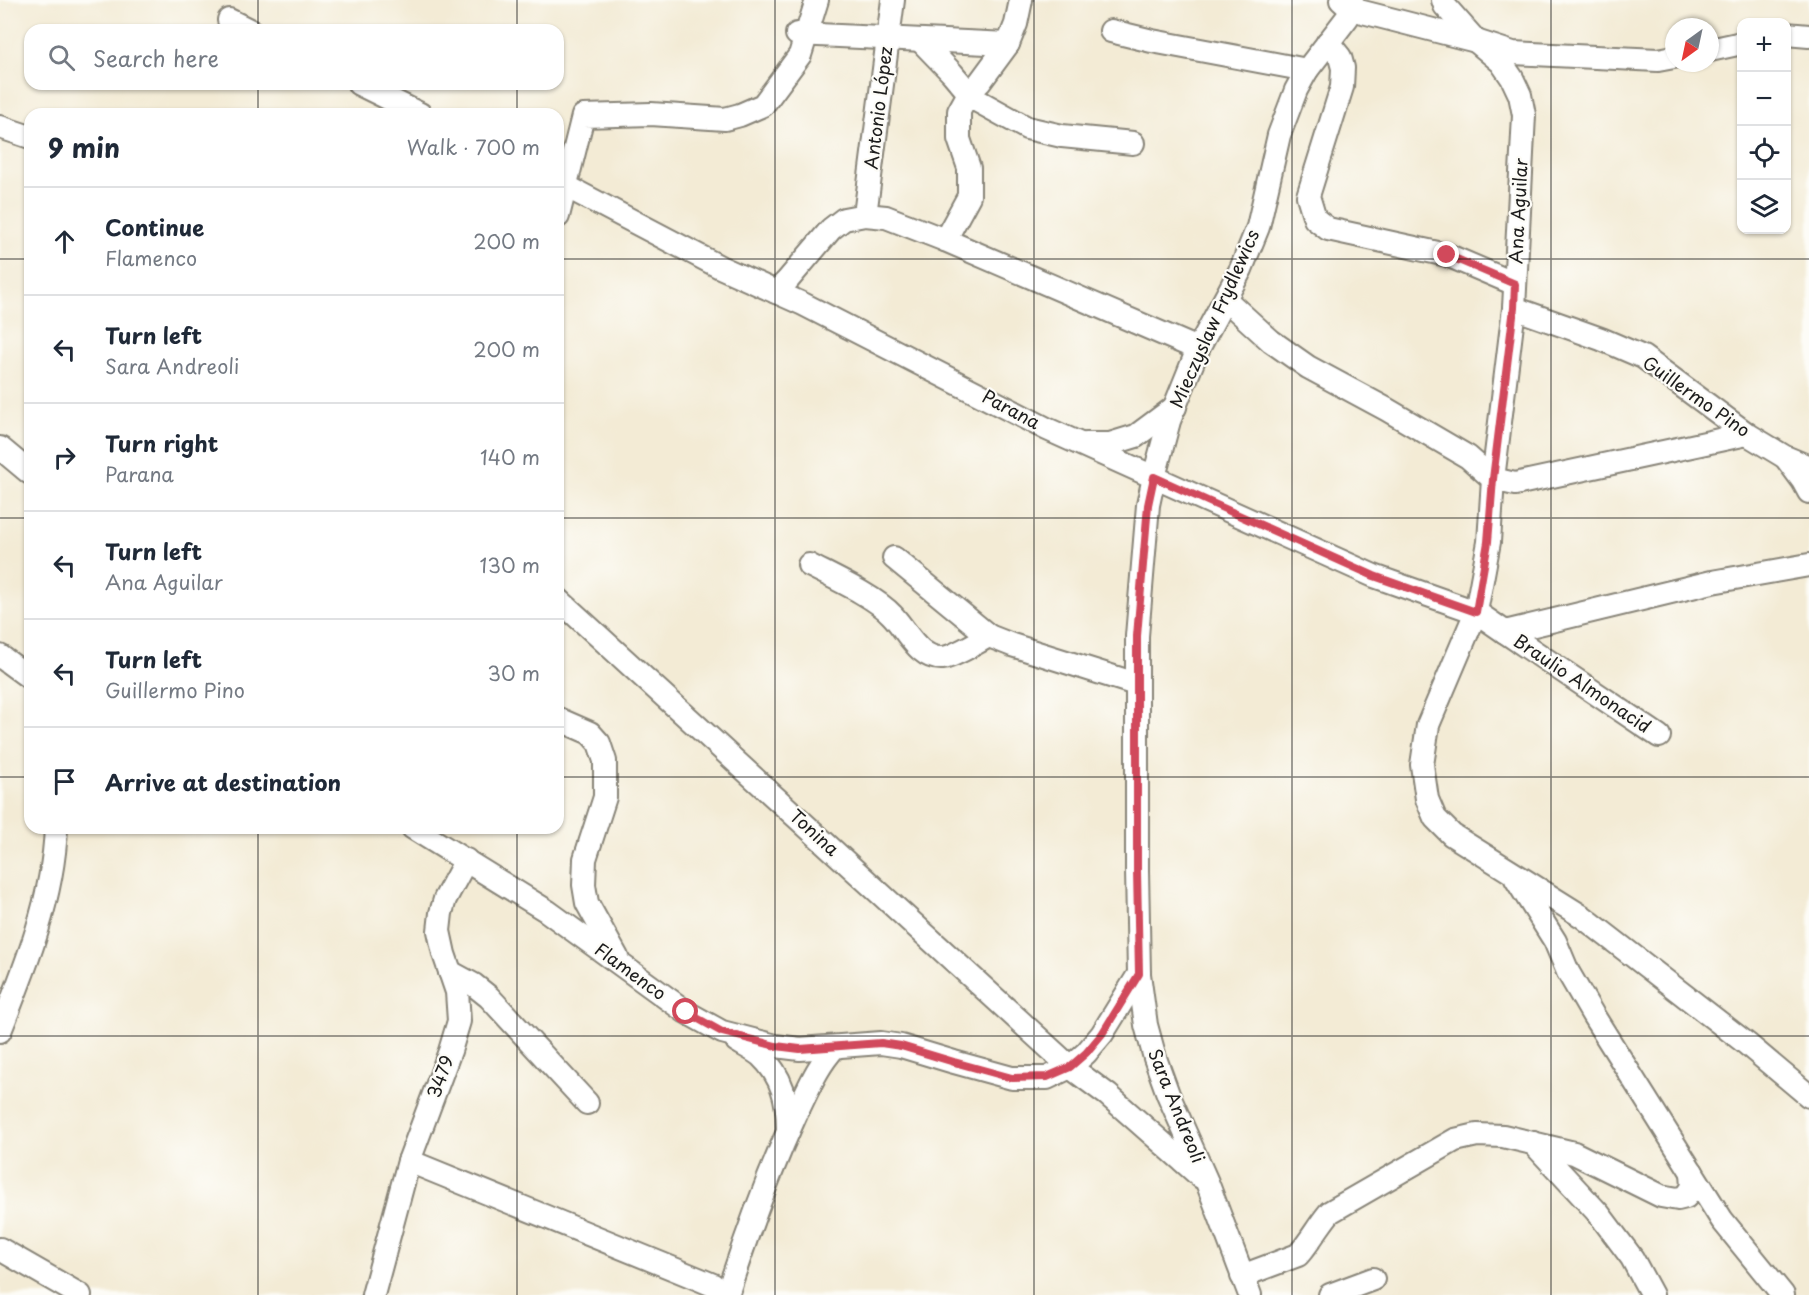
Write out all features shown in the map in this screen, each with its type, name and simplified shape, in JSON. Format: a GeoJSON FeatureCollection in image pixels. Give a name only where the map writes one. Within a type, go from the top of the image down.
{"type":"FeatureCollection","features":[{"type":"Feature","properties":{"kind":"street"},"geometry":{"type":"LineString","coordinates":[[564,178],[583,116],[651,114],[725,119],[763,105],[800,55],[802,34],[817,0]]}},
{"type":"Feature","properties":{"kind":"street","name":"Antonio López"},"geometry":{"type":"LineString","coordinates":[[865,215],[893,0]]}},
{"type":"Feature","properties":{"kind":"street"},"geometry":{"type":"LineString","coordinates":[[945,240],[969,196],[969,168],[959,139],[959,111],[969,93],[1008,44],[1016,24],[1021,0]]}},
{"type":"Feature","properties":{"kind":"street","name":"Ana Aguilar"},"geometry":{"type":"LineString","coordinates":[[1443,0],[1445,6],[1476,41],[1501,62],[1520,95],[1524,116],[1514,308],[1493,479],[1488,542],[1476,612],[1428,725],[1422,765],[1427,799],[1435,818],[1452,835],[1512,873]]}},
{"type":"Feature","properties":{"kind":"street"},"geometry":{"type":"LineString","coordinates":[[1352,2],[1513,53],[1665,59]]}},
{"type":"Feature","properties":{"kind":"street","name":"Mieczyslaw Frydlewics"},"geometry":{"type":"LineString","coordinates":[[1154,477],[1169,421],[1198,349],[1226,300],[1258,226],[1280,135],[1296,90],[1307,70],[1347,18],[1352,2]]}},
{"type":"Feature","properties":{"kind":"street"},"geometry":{"type":"LineString","coordinates":[[229,20],[237,24]]}},
{"type":"Feature","properties":{"kind":"street"},"geometry":{"type":"LineString","coordinates":[[1111,31],[1152,41],[1307,70]]}},
{"type":"Feature","properties":{"kind":"street"},"geometry":{"type":"LineString","coordinates":[[802,34],[1008,44]]}},
{"type":"Feature","properties":{"kind":"street"},"geometry":{"type":"LineString","coordinates":[[920,40],[978,101],[1027,128],[1062,136],[1133,143]]}},
{"type":"Feature","properties":{"kind":"street"},"geometry":{"type":"LineString","coordinates":[[1328,42],[1340,57],[1344,68],[1342,87],[1308,196],[1315,219],[1328,229],[1447,255],[1515,284]]}},
{"type":"Feature","properties":{"kind":"street"},"geometry":{"type":"LineString","coordinates":[[1719,48],[1737,44]]}},
{"type":"Feature","properties":{"kind":"street"},"geometry":{"type":"LineString","coordinates":[[371,90],[408,108]]}},
{"type":"Feature","properties":{"kind":"street"},"geometry":{"type":"LineString","coordinates":[[0,128],[24,135]]}},
{"type":"Feature","properties":{"kind":"street","name":"Parana"},"geometry":{"type":"LineString","coordinates":[[564,185],[720,267],[776,292],[1081,444],[1374,576],[1476,612]]}},
{"type":"Feature","properties":{"kind":"street"},"geometry":{"type":"LineString","coordinates":[[776,292],[831,229],[844,219],[865,215],[886,217],[945,240],[1198,349]]}},
{"type":"Feature","properties":{"kind":"street"},"geometry":{"type":"LineString","coordinates":[[1226,300],[1271,341],[1308,366],[1468,457],[1493,479],[1515,484],[1747,434]]}},
{"type":"Feature","properties":{"kind":"street","name":"Guillermo Pino"},"geometry":{"type":"LineString","coordinates":[[1514,308],[1602,339],[1643,357],[1747,434],[1785,457],[1809,467]]}},
{"type":"Feature","properties":{"kind":"street"},"geometry":{"type":"LineString","coordinates":[[1081,444],[1110,444],[1136,435],[1176,407]]}},
{"type":"Feature","properties":{"kind":"street"},"geometry":{"type":"LineString","coordinates":[[0,448],[24,468]]}},
{"type":"Feature","properties":{"kind":"street"},"geometry":{"type":"LineString","coordinates":[[1785,457],[1809,492]]}},
{"type":"Feature","properties":{"kind":"street","name":"Sara Andreoli"},"geometry":{"type":"LineString","coordinates":[[1154,477],[1148,505],[1138,625],[1136,684],[1139,974],[1146,1025],[1155,1058],[1168,1094],[1207,1182],[1246,1286]]}},
{"type":"Feature","properties":{"kind":"street"},"geometry":{"type":"LineString","coordinates":[[894,558],[989,636],[1136,684]]}},
{"type":"Feature","properties":{"kind":"street"},"geometry":{"type":"LineString","coordinates":[[809,565],[868,597],[891,613],[917,646],[927,654],[942,658],[955,654],[989,636]]}},
{"type":"Feature","properties":{"kind":"street"},"geometry":{"type":"LineString","coordinates":[[1505,632],[1712,582],[1809,565]]}},
{"type":"Feature","properties":{"kind":"street","name":"Tonina"},"geometry":{"type":"LineString","coordinates":[[564,604],[1070,1067],[1108,1095],[1207,1182]]}},
{"type":"Feature","properties":{"kind":"street","name":"Braulio Almonacid"},"geometry":{"type":"LineString","coordinates":[[1476,612],[1659,736]]}},
{"type":"Feature","properties":{"kind":"street"},"geometry":{"type":"LineString","coordinates":[[0,656],[24,674]]}},
{"type":"Feature","properties":{"kind":"street"},"geometry":{"type":"LineString","coordinates":[[564,722],[590,733],[599,743],[605,761],[605,797],[585,859],[584,885],[587,903],[622,966]]}},
{"type":"Feature","properties":{"kind":"street"},"geometry":{"type":"LineString","coordinates":[[0,1031],[6,1001],[43,912],[55,854],[56,834]]}},
{"type":"Feature","properties":{"kind":"street","name":"Flamenco"},"geometry":{"type":"LineString","coordinates":[[423,834],[547,911],[686,1012],[722,1032],[776,1046],[800,1049],[881,1043],[901,1046],[1012,1078],[1047,1077],[1070,1067],[1086,1053],[1102,1034],[1139,974]]}},
{"type":"Feature","properties":{"kind":"street","name":"3479"},"geometry":{"type":"LineString","coordinates":[[374,1295],[410,1161],[459,1021],[457,992],[439,931],[445,899],[466,860]]}},
{"type":"Feature","properties":{"kind":"street"},"geometry":{"type":"LineString","coordinates":[[1512,873],[1582,917],[1747,1044],[1809,1096]]}},
{"type":"Feature","properties":{"kind":"street"},"geometry":{"type":"LineString","coordinates":[[1512,873],[1555,941],[1568,972],[1593,1015],[1722,1220],[1783,1295]]}},
{"type":"Feature","properties":{"kind":"street"},"geometry":{"type":"LineString","coordinates":[[450,972],[474,985],[489,997],[587,1103]]}},
{"type":"Feature","properties":{"kind":"street"},"geometry":{"type":"LineString","coordinates":[[722,1032],[760,1056],[780,1080],[788,1107],[788,1133]]}},
{"type":"Feature","properties":{"kind":"street"},"geometry":{"type":"LineString","coordinates":[[410,1161],[713,1285],[725,1295],[747,1233],[788,1133],[816,1072],[835,1047]]}},
{"type":"Feature","properties":{"kind":"street"},"geometry":{"type":"LineString","coordinates":[[1246,1286],[1298,1255],[1330,1212],[1455,1140],[1477,1135],[1503,1137],[1574,1153],[1661,1196],[1678,1199],[1722,1220]]}},
{"type":"Feature","properties":{"kind":"street"},"geometry":{"type":"LineString","coordinates":[[1533,1143],[1599,1214],[1632,1258],[1652,1295]]}},
{"type":"Feature","properties":{"kind":"street"},"geometry":{"type":"LineString","coordinates":[[1678,1199],[1686,1197],[1693,1187],[1692,1172]]}},
{"type":"Feature","properties":{"kind":"street"},"geometry":{"type":"LineString","coordinates":[[0,1249],[80,1295]]}},
{"type":"Feature","properties":{"kind":"street"},"geometry":{"type":"LineString","coordinates":[[1330,1295],[1373,1279]]}},
{"type":"Feature","properties":{"kind":"route"},"geometry":{"type":"LineString","coordinates":[[686,1012],[722,1032],[776,1046],[800,1049],[881,1043],[901,1046],[1012,1078],[1047,1077],[1070,1067],[1086,1053],[1102,1034],[1139,974],[1137,636],[1148,505],[1154,477],[1374,576],[1476,612],[1488,542],[1515,284],[1447,255]]}}]}
